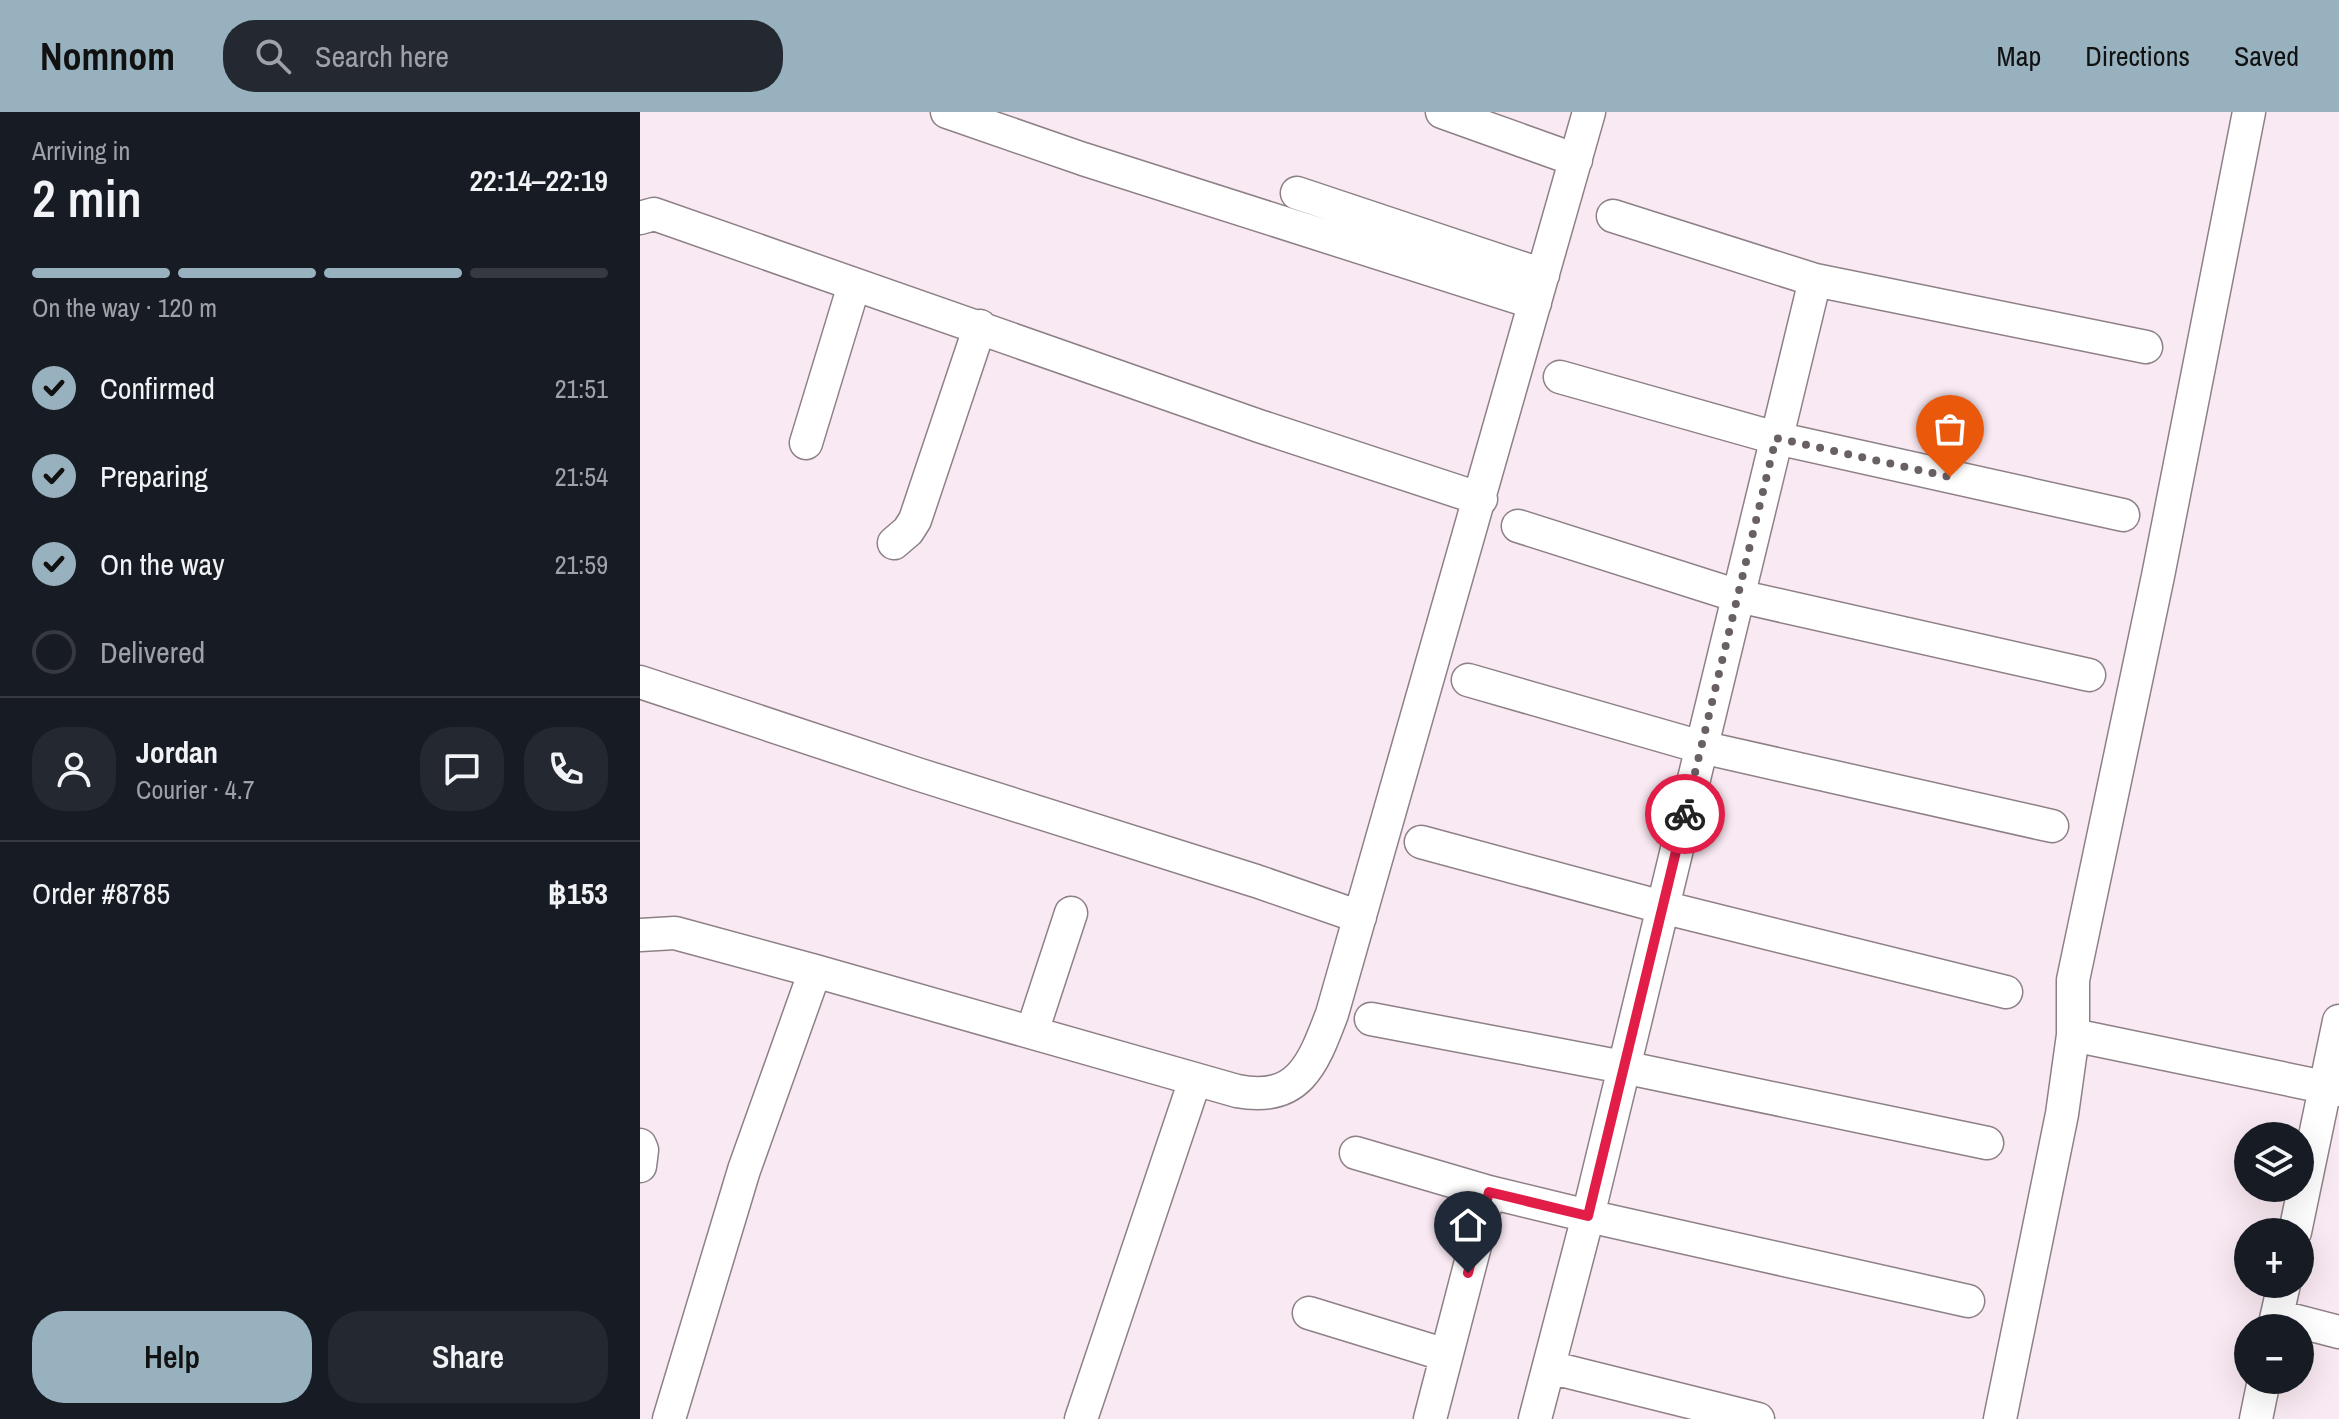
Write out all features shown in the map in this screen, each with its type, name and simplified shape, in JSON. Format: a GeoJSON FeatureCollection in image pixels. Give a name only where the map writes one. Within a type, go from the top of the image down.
{"type":"FeatureCollection","features":[{"type":"Feature","properties":{"kind":"street"},"geometry":{"type":"LineString","coordinates":[[947,112],[1083,159],[1539,289]]}},
{"type":"Feature","properties":{"kind":"street"},"geometry":{"type":"LineString","coordinates":[[1442,112],[1576,160]]}},
{"type":"Feature","properties":{"kind":"street"},"geometry":{"type":"LineString","coordinates":[[640,935],[675,933],[1195,1080],[1256,1094],[1275,1093],[1297,1079],[1316,1055],[1332,1014],[1589,112]]}},
{"type":"Feature","properties":{"kind":"street"},"geometry":{"type":"LineString","coordinates":[[2000,1419],[2054,1159],[2073,1035],[2073,980],[2158,576],[2249,112]]}},
{"type":"Feature","properties":{"kind":"street"},"geometry":{"type":"LineString","coordinates":[[1297,193],[1539,289]]}},
{"type":"Feature","properties":{"kind":"street"},"geometry":{"type":"LineString","coordinates":[[645,213],[980,326],[1259,426],[1481,499]]}},
{"type":"Feature","properties":{"kind":"street"},"geometry":{"type":"LineString","coordinates":[[1613,216],[1815,280],[2146,347]]}},
{"type":"Feature","properties":{"kind":"street"},"geometry":{"type":"LineString","coordinates":[[1535,1419],[1588,1216],[1815,280]]}},
{"type":"Feature","properties":{"kind":"street"},"geometry":{"type":"LineString","coordinates":[[806,443],[854,285]]}},
{"type":"Feature","properties":{"kind":"street"},"geometry":{"type":"LineString","coordinates":[[894,543],[915,520],[980,326]]}},
{"type":"Feature","properties":{"kind":"street"},"geometry":{"type":"LineString","coordinates":[[1560,377],[1776,438],[2123,515]]}},
{"type":"Feature","properties":{"kind":"street"},"geometry":{"type":"LineString","coordinates":[[1518,526],[1738,596],[2089,675]]}},
{"type":"Feature","properties":{"kind":"street"},"geometry":{"type":"LineString","coordinates":[[1468,680],[1701,747],[2052,826]]}},
{"type":"Feature","properties":{"kind":"street"},"geometry":{"type":"LineString","coordinates":[[640,682],[1360,917]]}},
{"type":"Feature","properties":{"kind":"street"},"geometry":{"type":"LineString","coordinates":[[1421,842],[1662,907],[2006,992]]}},
{"type":"Feature","properties":{"kind":"street"},"geometry":{"type":"LineString","coordinates":[[1032,1032],[1071,913]]}},
{"type":"Feature","properties":{"kind":"street"},"geometry":{"type":"LineString","coordinates":[[669,1419],[744,1170],[815,971]]}},
{"type":"Feature","properties":{"kind":"street"},"geometry":{"type":"LineString","coordinates":[[1371,1019],[1623,1067],[1987,1143]]}},
{"type":"Feature","properties":{"kind":"street"},"geometry":{"type":"LineString","coordinates":[[2299,1218],[2332,1089],[2339,1021]]}},
{"type":"Feature","properties":{"kind":"street"},"geometry":{"type":"LineString","coordinates":[[2073,1035],[2332,1089]]}},
{"type":"Feature","properties":{"kind":"street"},"geometry":{"type":"LineString","coordinates":[[1081,1419],[1195,1080]]}},
{"type":"Feature","properties":{"kind":"street"},"geometry":{"type":"LineString","coordinates":[[640,1145],[640,1166]]}},
{"type":"Feature","properties":{"kind":"street"},"geometry":{"type":"LineString","coordinates":[[1356,1153],[1489,1192],[1588,1216],[1968,1301]]}},
{"type":"Feature","properties":{"kind":"street"},"geometry":{"type":"LineString","coordinates":[[1430,1419],[1489,1192]]}},
{"type":"Feature","properties":{"kind":"street"},"geometry":{"type":"LineString","coordinates":[[1309,1313],[1446,1355]]}},
{"type":"Feature","properties":{"kind":"street"},"geometry":{"type":"LineString","coordinates":[[2314,1328],[2339,1332]]}},
{"type":"Feature","properties":{"kind":"street"},"geometry":{"type":"LineString","coordinates":[[1549,1367],[1758,1419]]}},
{"type":"Feature","properties":{"kind":"street"},"geometry":{"type":"LineString","coordinates":[[2256,1419],[2261,1394]]}},
{"type":"Feature","properties":{"kind":"way so far"},"geometry":{"type":"LineString","coordinates":[[1685,814],[1776,438],[1950,477]]}},
{"type":"Feature","properties":{"kind":"route"},"geometry":{"type":"LineString","coordinates":[[1468,1273],[1489,1192],[1588,1216],[1685,814]]}}]}
